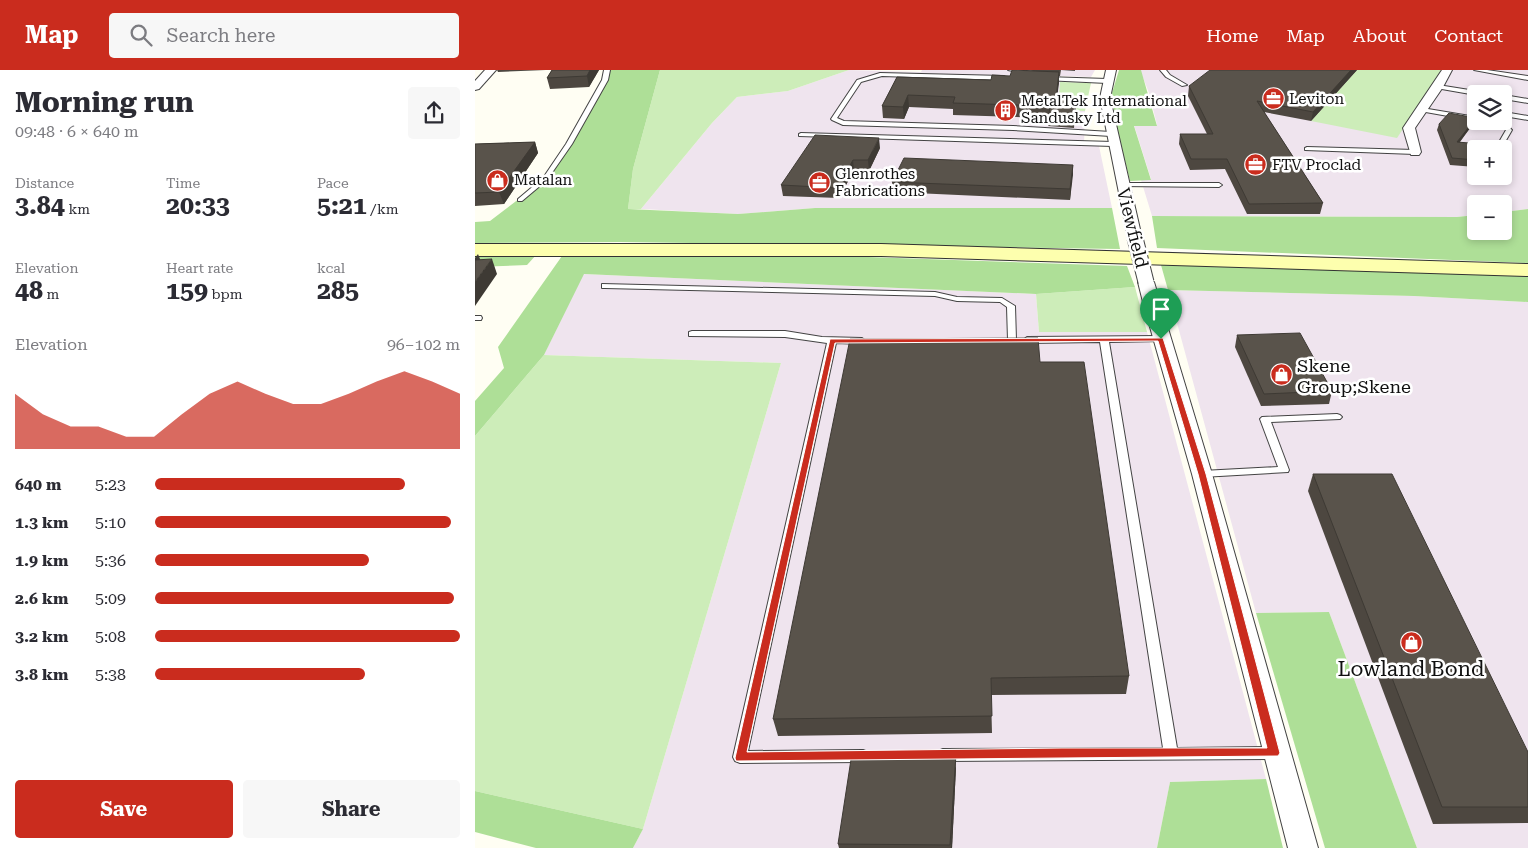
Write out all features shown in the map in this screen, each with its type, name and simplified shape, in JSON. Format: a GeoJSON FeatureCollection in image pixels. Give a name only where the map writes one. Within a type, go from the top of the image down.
{"type":"FeatureCollection","features":[{"type":"Feature","properties":{"kind":"main road"},"geometry":{"type":"LineString","coordinates":[[475,250],[881,250],[1528,270]]}},
{"type":"Feature","properties":{"kind":"street"},"geometry":{"type":"LineString","coordinates":[[476,85],[491,70]]}},
{"type":"Feature","properties":{"kind":"street"},"geometry":{"type":"LineString","coordinates":[[1415,152],[1409,128],[1438,87],[1447,70]]}},
{"type":"Feature","properties":{"kind":"street","name":"Viewfield"},"geometry":{"type":"LineString","coordinates":[[1109,75],[1105,98],[1112,139],[1146,282],[1161,339],[1202,474],[1274,753],[1303,848]]}},
{"type":"Feature","properties":{"kind":"lane"},"geometry":{"type":"LineString","coordinates":[[520,200],[545,179],[569,144],[605,80],[607,70]]}},
{"type":"Feature","properties":{"kind":"lane"},"geometry":{"type":"LineString","coordinates":[[1011,70],[1035,76],[1109,75]]}},
{"type":"Feature","properties":{"kind":"lane"},"geometry":{"type":"LineString","coordinates":[[1163,70],[1169,76],[1185,85]]}},
{"type":"Feature","properties":{"kind":"lane"},"geometry":{"type":"LineString","coordinates":[[1477,70],[1528,78]]}},
{"type":"Feature","properties":{"kind":"lane"},"geometry":{"type":"LineString","coordinates":[[1043,73],[1109,75]]}},
{"type":"Feature","properties":{"kind":"lane"},"geometry":{"type":"LineString","coordinates":[[1007,78],[875,75],[859,81],[834,119],[843,123],[1013,128],[1112,139]]}},
{"type":"Feature","properties":{"kind":"lane"},"geometry":{"type":"LineString","coordinates":[[1016,78],[1026,78]]}},
{"type":"Feature","properties":{"kind":"lane"},"geometry":{"type":"LineString","coordinates":[[1438,87],[1467,92]]}},
{"type":"Feature","properties":{"kind":"lane"},"geometry":{"type":"LineString","coordinates":[[1512,98],[1528,101]]}},
{"type":"Feature","properties":{"kind":"lane"},"geometry":{"type":"LineString","coordinates":[[1422,110],[1467,118]]}},
{"type":"Feature","properties":{"kind":"lane"},"geometry":{"type":"LineString","coordinates":[[1512,115],[1528,118]]}},
{"type":"Feature","properties":{"kind":"lane"},"geometry":{"type":"LineString","coordinates":[[801,135],[1112,139]]}},
{"type":"Feature","properties":{"kind":"lane"},"geometry":{"type":"LineString","coordinates":[[1307,149],[1415,152]]}},
{"type":"Feature","properties":{"kind":"lane"},"geometry":{"type":"LineString","coordinates":[[1122,185],[1219,185]]}},
{"type":"Feature","properties":{"kind":"lane"},"geometry":{"type":"LineString","coordinates":[[605,286],[935,294],[959,299],[1002,300],[1011,306],[1007,340],[1161,339]]}},
{"type":"Feature","properties":{"kind":"lane"},"geometry":{"type":"LineString","coordinates":[[692,334],[785,334],[832,341],[868,341]]}},
{"type":"Feature","properties":{"kind":"lane"},"geometry":{"type":"LineString","coordinates":[[1104,340],[1171,752]]}},
{"type":"Feature","properties":{"kind":"lane"},"geometry":{"type":"LineString","coordinates":[[832,341],[740,758],[878,756]]}},
{"type":"Feature","properties":{"kind":"lane"},"geometry":{"type":"LineString","coordinates":[[1202,474],[1284,470],[1265,418],[1337,417]]}},
{"type":"Feature","properties":{"kind":"lane"},"geometry":{"type":"LineString","coordinates":[[928,755],[1171,752],[1274,753]]}},
{"type":"Feature","properties":{"kind":"shaded area"},"geometry":{"type":"Polygon","coordinates":[[[849,70],[921,72],[922,70],[1095,70],[1091,77],[1061,76],[1058,110],[1085,111],[1084,145],[1099,146],[1112,208],[815,208],[738,214],[641,209],[712,123],[737,97],[788,91],[849,70]]]}},
{"type":"Feature","properties":{"kind":"shaded area"},"geometry":{"type":"Polygon","coordinates":[[[1140,70],[1528,70],[1528,209],[1512,211],[1512,195],[1467,195],[1467,216],[1457,217],[1152,216],[1141,180],[1151,179],[1134,125],[1157,125],[1149,93],[1140,70]]]}},
{"type":"Feature","properties":{"kind":"shaded area"},"geometry":{"type":"Polygon","coordinates":[[[583,274],[1036,294],[1039,332],[1147,332],[1266,779],[1170,782],[1157,848],[633,848],[643,829],[781,363],[544,355],[583,274]]]}},
{"type":"Feature","properties":{"kind":"shaded area"},"geometry":{"type":"Polygon","coordinates":[[[1168,290],[1414,296],[1528,302],[1528,848],[1417,848],[1329,612],[1256,613],[1168,290]]]}},
{"type":"Feature","properties":{"kind":"green space"},"geometry":{"type":"Polygon","coordinates":[[[607,70],[660,70],[633,169],[628,209],[738,214],[815,208],[1112,208],[1120,249],[620,242],[475,243],[475,222],[490,221],[545,179],[605,80],[607,70]]]}},
{"type":"Feature","properties":{"kind":"green space"},"geometry":{"type":"Polygon","coordinates":[[[660,70],[849,70],[788,91],[737,97],[712,123],[641,209],[628,209],[633,169],[660,70]]]}},
{"type":"Feature","properties":{"kind":"green space"},"geometry":{"type":"Polygon","coordinates":[[[1119,70],[1141,70],[1157,126],[1134,126],[1151,180],[1130,181],[1116,126],[1112,93],[1119,70]]]}},
{"type":"Feature","properties":{"kind":"green space"},"geometry":{"type":"Polygon","coordinates":[[[1357,70],[1442,70],[1397,138],[1311,121],[1357,70]]]}},
{"type":"Feature","properties":{"kind":"green space"},"geometry":{"type":"Polygon","coordinates":[[[1060,82],[1091,83],[1085,111],[1058,110],[1060,82]]]}},
{"type":"Feature","properties":{"kind":"green space"},"geometry":{"type":"Polygon","coordinates":[[[1528,209],[1528,263],[1157,248],[1152,216],[1467,216],[1467,240],[1512,240],[1512,211],[1528,209]]]}},
{"type":"Feature","properties":{"kind":"green space"},"geometry":{"type":"Polygon","coordinates":[[[537,254],[527,265],[475,267],[475,256],[537,254]]]}},
{"type":"Feature","properties":{"kind":"green space"},"geometry":{"type":"Polygon","coordinates":[[[562,256],[840,256],[1127,266],[1135,287],[1036,294],[584,274],[544,355],[475,436],[475,401],[504,368],[498,347],[562,256]]]}},
{"type":"Feature","properties":{"kind":"green space"},"geometry":{"type":"Polygon","coordinates":[[[1161,265],[1528,275],[1528,302],[1414,296],[1168,290],[1161,265]]]}},
{"type":"Feature","properties":{"kind":"green space"},"geometry":{"type":"Polygon","coordinates":[[[1135,287],[1147,332],[1039,332],[1036,294],[1135,287]]]}},
{"type":"Feature","properties":{"kind":"green space"},"geometry":{"type":"Polygon","coordinates":[[[544,355],[781,363],[643,829],[475,791],[475,436],[544,355]]]}},
{"type":"Feature","properties":{"kind":"green space"},"geometry":{"type":"Polygon","coordinates":[[[1329,612],[1417,848],[1325,848],[1256,613],[1329,612]]]}},
{"type":"Feature","properties":{"kind":"green space"},"geometry":{"type":"Polygon","coordinates":[[[1266,779],[1283,848],[1157,848],[1170,782],[1266,779]]]}},
{"type":"Feature","properties":{"kind":"green space"},"geometry":{"type":"Polygon","coordinates":[[[475,791],[643,829],[633,848],[536,848],[475,832],[475,791]]]}},
{"type":"Feature","properties":{"kind":"building"},"geometry":{"type":"Polygon","coordinates":[[[552,70],[590,70],[587,76],[547,78],[552,70]]]}},
{"type":"Feature","properties":{"kind":"building"},"geometry":{"type":"Polygon","coordinates":[[[1012,70],[1059,72],[1056,99],[1076,100],[1075,115],[1049,114],[1050,106],[953,103],[955,97],[908,95],[903,107],[882,106],[897,77],[991,80],[992,75],[1010,76],[1012,70]]]}},
{"type":"Feature","properties":{"kind":"building"},"geometry":{"type":"Polygon","coordinates":[[[1210,70],[1351,70],[1313,112],[1257,101],[1323,203],[1249,204],[1227,159],[1191,159],[1180,134],[1213,134],[1189,86],[1210,70]]]}},
{"type":"Feature","properties":{"kind":"building"},"geometry":{"type":"Polygon","coordinates":[[[1449,113],[1467,116],[1467,129],[1457,142],[1467,143],[1467,159],[1452,158],[1439,124],[1449,113]]]}},
{"type":"Feature","properties":{"kind":"building","name":"Glenrothes Fabrications"},"geometry":{"type":"Polygon","coordinates":[[[815,135],[879,138],[868,160],[853,160],[837,188],[781,185],[815,135]]]}},
{"type":"Feature","properties":{"kind":"building","name":"Matalan"},"geometry":{"type":"Polygon","coordinates":[[[535,142],[499,192],[475,193],[475,144],[535,142]]]}},
{"type":"Feature","properties":{"kind":"building"},"geometry":{"type":"Polygon","coordinates":[[[904,158],[1073,165],[1070,189],[892,182],[904,158]]]}},
{"type":"Feature","properties":{"kind":"building"},"geometry":{"type":"Polygon","coordinates":[[[492,259],[475,282],[475,260],[492,259]]]}},
{"type":"Feature","properties":{"kind":"building","name":"Skene Group;Skene"},"geometry":{"type":"Polygon","coordinates":[[[1300,333],[1332,391],[1264,394],[1237,335],[1300,333]]]}},
{"type":"Feature","properties":{"kind":"building"},"geometry":{"type":"Polygon","coordinates":[[[1038,338],[1040,362],[1084,362],[1129,676],[991,678],[992,716],[773,719],[850,339],[1038,338]]]}},
{"type":"Feature","properties":{"kind":"building","name":"Lowland Bond"},"geometry":{"type":"Polygon","coordinates":[[[1313,474],[1392,474],[1528,752],[1528,807],[1442,807],[1313,474]]]}},
{"type":"Feature","properties":{"kind":"building"},"geometry":{"type":"Polygon","coordinates":[[[852,753],[956,754],[950,845],[838,844],[852,753]]]}},
{"type":"Feature","properties":{"kind":"place","name":"Leviton"},"geometry":{"type":"Point","coordinates":[1273,99]}},
{"type":"Feature","properties":{"kind":"place","name":"MetalTek International Sandusky Ltd"},"geometry":{"type":"Point","coordinates":[1005,110]}},
{"type":"Feature","properties":{"kind":"place","name":"FTV Proclad"},"geometry":{"type":"Point","coordinates":[1256,165]}},
{"type":"Feature","properties":{"kind":"place","name":"Matalan"},"geometry":{"type":"Point","coordinates":[498,180]}},
{"type":"Feature","properties":{"kind":"place","name":"Glenrothes Fabrications"},"geometry":{"type":"Point","coordinates":[819,183]}},
{"type":"Feature","properties":{"kind":"place","name":"Skene Group;Skene"},"geometry":{"type":"Point","coordinates":[1281,375]}},
{"type":"Feature","properties":{"kind":"place","name":"Lowland Bond"},"geometry":{"type":"Point","coordinates":[1411,642]}},
{"type":"Feature","properties":{"kind":"route"},"geometry":{"type":"LineString","coordinates":[[1161,339],[1202,474],[1274,753],[1062,752],[740,758],[832,341],[1161,339]]}}]}
